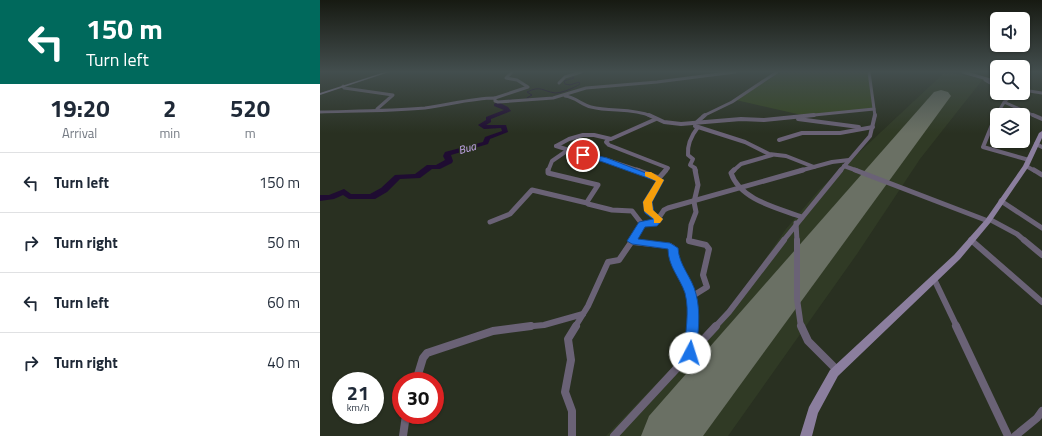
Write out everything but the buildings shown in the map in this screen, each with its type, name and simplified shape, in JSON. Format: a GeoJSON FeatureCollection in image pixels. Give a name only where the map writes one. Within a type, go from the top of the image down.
{"type":"FeatureCollection","features":[{"type":"Feature","properties":{"kind":"street"},"geometry":{"type":"LineString","coordinates":[[371,92],[393,96],[377,109]]}},
{"type":"Feature","properties":{"kind":"street"},"geometry":{"type":"LineString","coordinates":[[320,112],[423,108],[451,105],[475,98],[496,98],[512,92]]}},
{"type":"Feature","properties":{"kind":"street"},"geometry":{"type":"LineString","coordinates":[[564,96],[573,92]]}},
{"type":"Feature","properties":{"kind":"street"},"geometry":{"type":"LineString","coordinates":[[691,297],[707,287],[703,275],[709,249],[706,245],[689,241],[691,225],[696,212],[694,202],[698,185],[695,168],[690,165],[693,159],[688,155],[687,147],[690,137],[703,116],[729,104],[746,92]]}},
{"type":"Feature","properties":{"kind":"street"},"geometry":{"type":"LineString","coordinates":[[614,436],[729,312],[796,223],[870,136],[873,127],[874,109],[872,92]]}},
{"type":"Feature","properties":{"kind":"street"},"geometry":{"type":"LineString","coordinates":[[496,98],[496,102],[502,102],[564,96],[572,97],[590,107],[642,112],[667,123],[697,124],[745,142],[772,155]]}},
{"type":"Feature","properties":{"kind":"street"},"geometry":{"type":"LineString","coordinates":[[1042,119],[1004,102],[997,113],[991,127],[988,140],[983,147],[1027,163],[1042,174]]}},
{"type":"Feature","properties":{"kind":"street"},"geometry":{"type":"LineString","coordinates":[[697,124],[741,120],[764,120],[874,109]]}},
{"type":"Feature","properties":{"kind":"street"},"geometry":{"type":"LineString","coordinates":[[793,117],[865,128]]}},
{"type":"Feature","properties":{"kind":"street"},"geometry":{"type":"LineString","coordinates":[[656,119],[609,139],[593,135],[579,136],[572,137],[556,146],[598,159],[604,159],[659,178]]}},
{"type":"Feature","properties":{"kind":"street"},"geometry":{"type":"LineString","coordinates":[[779,140],[791,134],[805,132],[838,133],[873,127]]}},
{"type":"Feature","properties":{"kind":"street"},"geometry":{"type":"LineString","coordinates":[[806,436],[813,411],[837,370],[957,257],[988,220],[1039,146],[1042,133]]}},
{"type":"Feature","properties":{"kind":"street"},"geometry":{"type":"LineString","coordinates":[[609,139],[606,142],[609,145],[668,168],[659,178],[660,180],[648,202],[650,213],[659,219]]}},
{"type":"Feature","properties":{"kind":"street"},"geometry":{"type":"LineString","coordinates":[[568,150],[554,158],[549,165],[548,172],[598,185],[587,203]]}},
{"type":"Feature","properties":{"kind":"street"},"geometry":{"type":"LineString","coordinates":[[802,217],[767,204],[740,189],[734,182],[732,172],[741,164],[772,155],[786,156],[814,167]]}},
{"type":"Feature","properties":{"kind":"street"},"geometry":{"type":"LineString","coordinates":[[642,224],[653,224],[659,219],[664,210],[668,208],[694,202],[835,161],[849,160]]}},
{"type":"Feature","properties":{"kind":"street"},"geometry":{"type":"LineString","coordinates":[[844,166],[988,220],[1017,234],[1042,255]]}},
{"type":"Feature","properties":{"kind":"street"},"geometry":{"type":"LineString","coordinates":[[490,222],[510,214],[532,190],[612,210],[632,211],[642,224]]}},
{"type":"Feature","properties":{"kind":"street"},"geometry":{"type":"LineString","coordinates":[[1001,201],[1042,228]]}},
{"type":"Feature","properties":{"kind":"street"},"geometry":{"type":"LineString","coordinates":[[796,223],[798,254],[797,299],[800,325],[808,341],[837,370]]}},
{"type":"Feature","properties":{"kind":"street"},"geometry":{"type":"LineString","coordinates":[[572,436],[572,411],[565,392],[571,360],[568,339],[584,314],[608,262],[619,260],[642,224]]}},
{"type":"Feature","properties":{"kind":"street"},"geometry":{"type":"LineString","coordinates":[[971,240],[1042,302]]}},
{"type":"Feature","properties":{"kind":"street"},"geometry":{"type":"LineString","coordinates":[[632,241],[672,247],[673,258],[683,275],[691,297],[693,315],[690,353]]}},
{"type":"Feature","properties":{"kind":"street"},"geometry":{"type":"LineString","coordinates":[[934,279],[1008,436]]}},
{"type":"Feature","properties":{"kind":"street"},"geometry":{"type":"LineString","coordinates":[[419,372],[423,358],[427,353],[493,331],[544,325],[584,314]]}},
{"type":"Feature","properties":{"kind":"street"},"geometry":{"type":"LineString","coordinates":[[1015,436],[1037,418],[1042,411]]}},
{"type":"Feature","properties":{"kind":"street"},"geometry":{"type":"LineString","coordinates":[[403,436],[405,424]]}},
{"type":"Feature","properties":{"kind":"shaded area"},"geometry":{"type":"Polygon","coordinates":[[[923,92],[972,92],[920,159],[857,254],[728,436],[606,436],[736,301],[786,229],[819,190],[923,92]]]}},
{"type":"Feature","properties":{"kind":"green space"},"geometry":{"type":"Polygon","coordinates":[[[748,92],[871,92],[874,109],[806,116],[736,100],[748,92]]]}},
{"type":"Feature","properties":{"kind":"waterway","name":"Bua"},"geometry":{"type":"LineString","coordinates":[[527,98],[532,95],[528,92]]}},
{"type":"Feature","properties":{"kind":"waterway","name":"Bua"},"geometry":{"type":"LineString","coordinates":[[552,92],[560,92]]}},
{"type":"Feature","properties":{"kind":"waterway","name":"Bua"},"geometry":{"type":"LineString","coordinates":[[501,101],[511,100]]}},
{"type":"Feature","properties":{"kind":"waterway","name":"Bua"},"geometry":{"type":"LineString","coordinates":[[320,198],[331,197],[344,191],[349,196],[372,197],[384,190],[398,177],[417,176],[430,167],[437,167],[449,161],[447,156],[448,154],[486,143],[487,138],[505,132],[504,126],[484,127],[481,125],[489,121],[488,118],[508,111],[506,108],[496,105],[498,104]]}},
{"type":"Feature","properties":{"kind":"runway"},"geometry":{"type":"LineString","coordinates":[[669,436],[941,96]]}},
{"type":"Feature","properties":{"kind":"slow traffic"},"geometry":{"type":"LineString","coordinates":[[648,174],[659,178],[660,180],[648,202],[649,211],[659,219],[657,221]]}},
{"type":"Feature","properties":{"kind":"route"},"geometry":{"type":"LineString","coordinates":[[583,155],[599,160],[604,159],[659,178],[660,180],[648,202],[650,213],[659,219],[653,224],[642,224],[632,241],[670,246],[673,248],[673,258],[683,275],[690,293],[692,304],[693,315],[690,353]]}}]}
